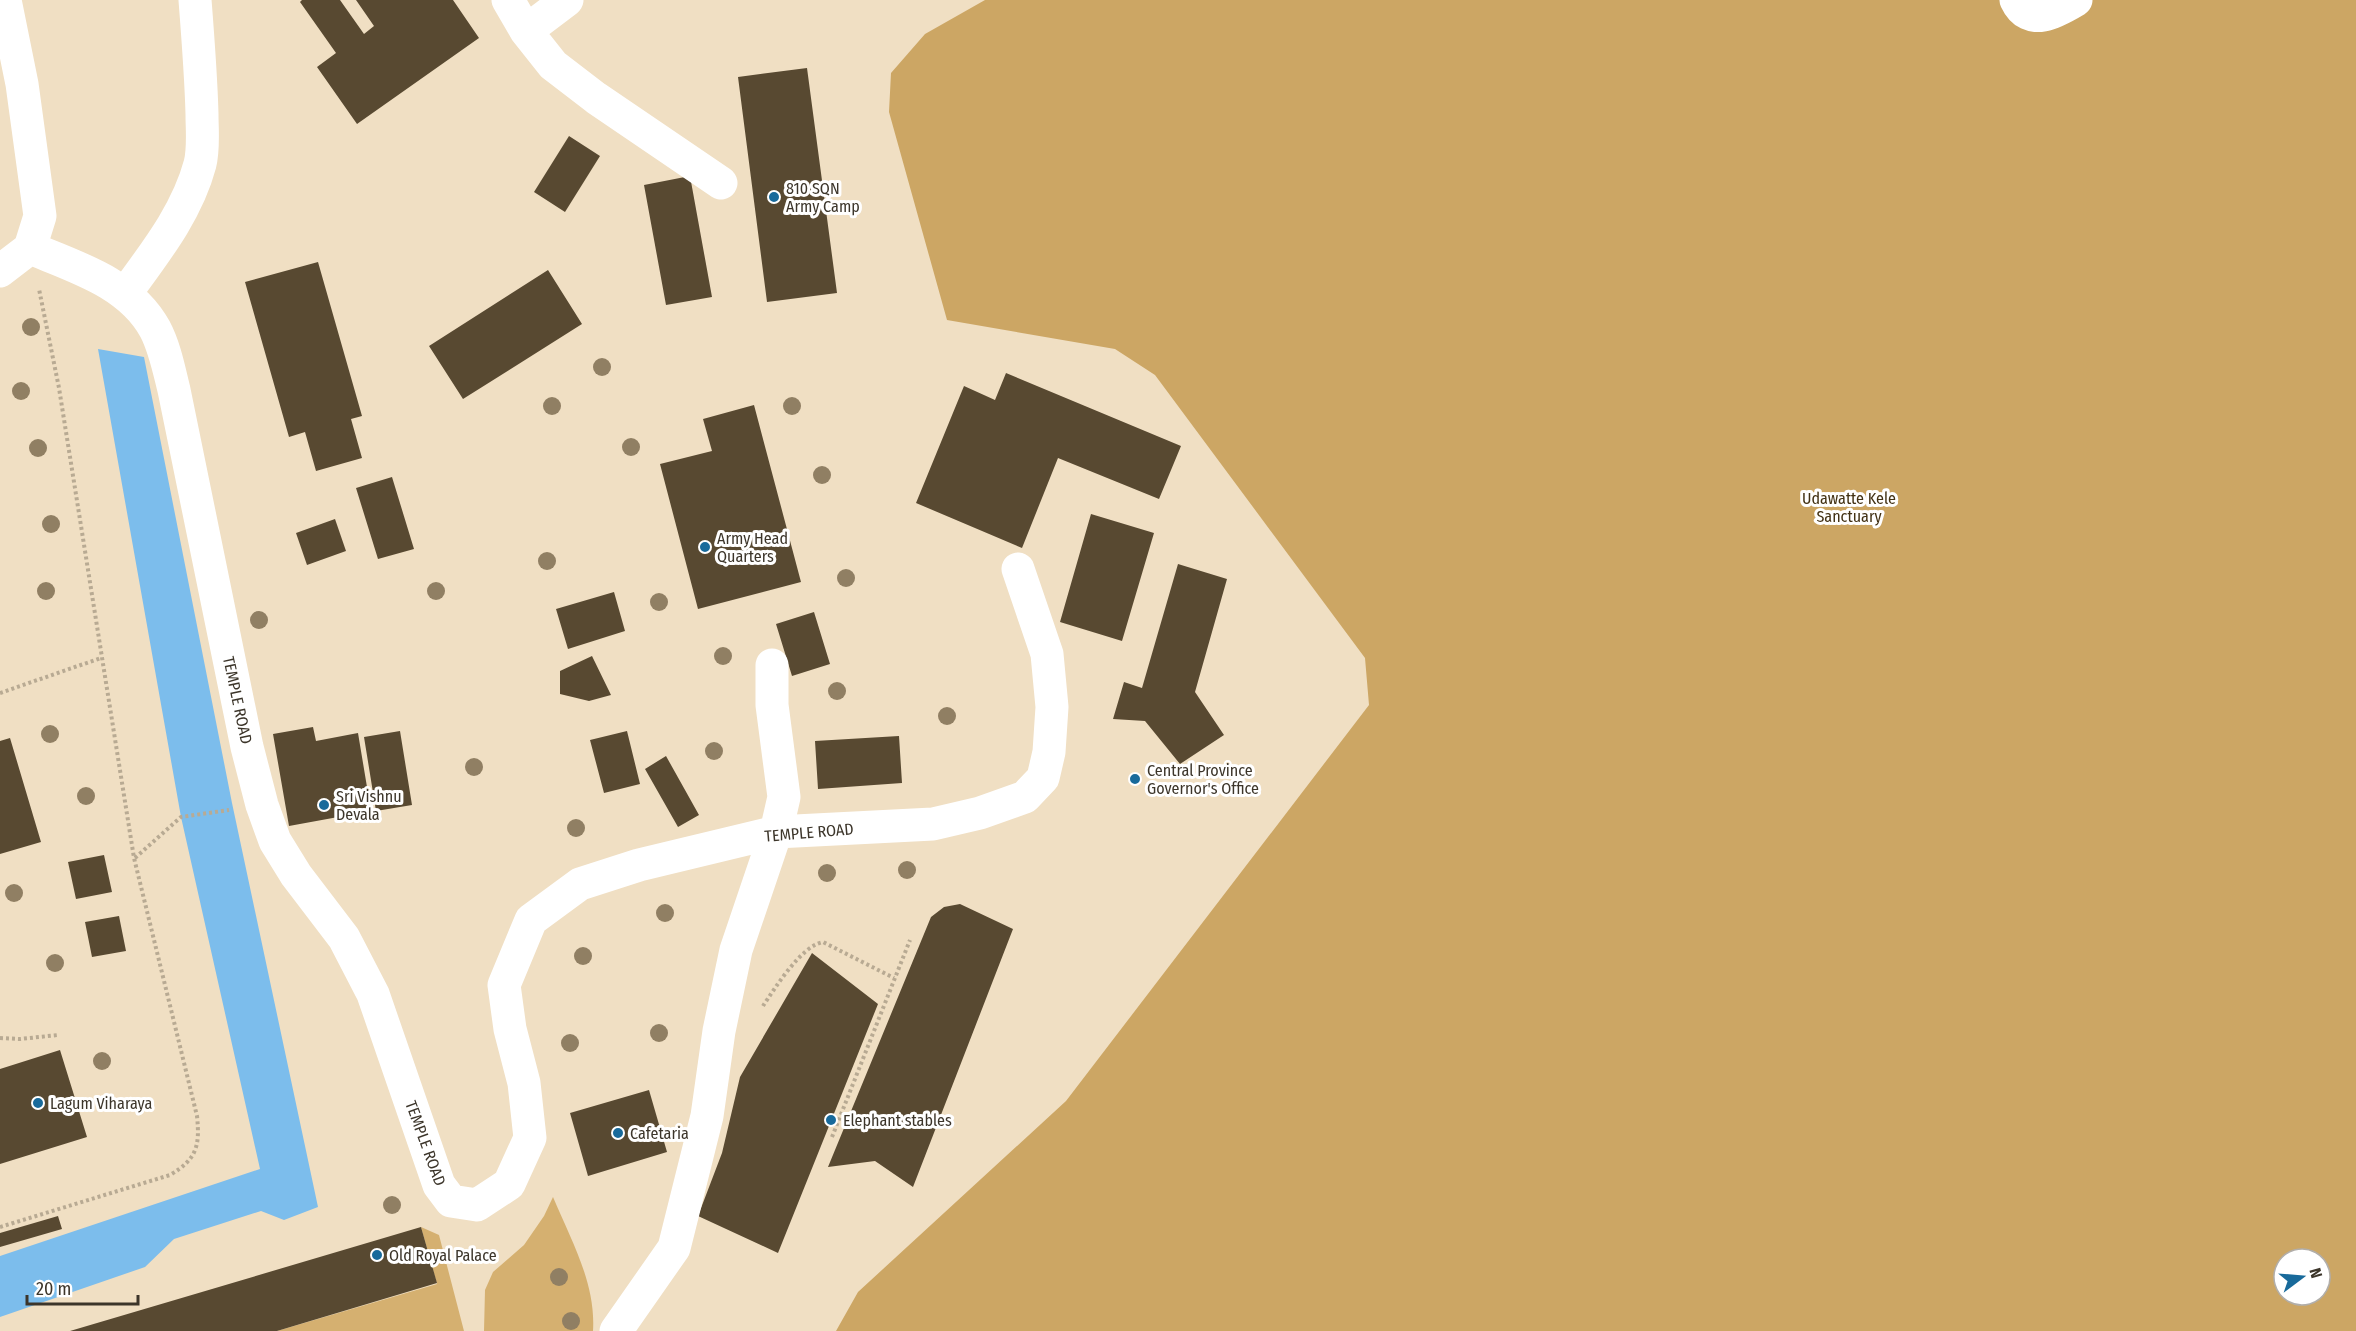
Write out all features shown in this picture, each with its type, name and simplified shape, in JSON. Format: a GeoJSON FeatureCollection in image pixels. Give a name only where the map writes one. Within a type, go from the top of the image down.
{"type":"FeatureCollection","features":[{"type":"Feature","properties":{"kind":"street"},"geometry":{"type":"LineString","coordinates":[[0,271],[30,248],[40,216],[11,87],[5,0]]}},
{"type":"Feature","properties":{"kind":"street"},"geometry":{"type":"LineString","coordinates":[[124,294],[173,227],[192,188],[200,162],[203,137],[202,96],[195,0]]}},
{"type":"Feature","properties":{"kind":"street"},"geometry":{"type":"LineString","coordinates":[[508,0],[526,31],[553,65],[596,98],[721,183]]}},
{"type":"Feature","properties":{"kind":"street"},"geometry":{"type":"LineString","coordinates":[[526,31],[567,0]]}},
{"type":"Feature","properties":{"kind":"street"},"geometry":{"type":"LineString","coordinates":[[2016,0],[2020,9],[2034,16],[2055,13],[2076,0]]}},
{"type":"Feature","properties":{"kind":"street","name":"TEMPLE ROAD"},"geometry":{"type":"LineString","coordinates":[[30,248],[101,278],[141,308],[155,329],[165,352],[247,747],[262,805],[275,841],[296,875],[344,938],[373,994],[439,1185],[451,1202],[477,1205],[509,1184],[530,1138],[524,1083],[510,1029],[504,985],[531,920],[580,884],[639,865],[776,832],[933,824],[980,813],[1025,797],[1043,778],[1049,752],[1052,707],[1047,654],[1018,569]]}},
{"type":"Feature","properties":{"kind":"street"},"geometry":{"type":"LineString","coordinates":[[616,1331],[674,1248],[707,1116],[719,1031],[736,950],[776,832],[784,796],[773,714],[772,665]]}},
{"type":"Feature","properties":{"kind":"path"},"geometry":{"type":"LineString","coordinates":[[0,1227],[170,1175],[183,1167],[194,1155],[199,1137],[197,1116],[135,858],[59,388],[30,248]]}},
{"type":"Feature","properties":{"kind":"path"},"geometry":{"type":"LineString","coordinates":[[0,693],[101,658]]}},
{"type":"Feature","properties":{"kind":"path"},"geometry":{"type":"LineString","coordinates":[[135,858],[181,817],[262,805]]}},
{"type":"Feature","properties":{"kind":"path"},"geometry":{"type":"LineString","coordinates":[[832,1137],[910,940]]}},
{"type":"Feature","properties":{"kind":"path"},"geometry":{"type":"LineString","coordinates":[[758,1014],[789,970],[816,943],[823,942],[894,978]]}},
{"type":"Feature","properties":{"kind":"path"},"geometry":{"type":"LineString","coordinates":[[0,1038],[20,1039],[58,1035]]}},
{"type":"Feature","properties":{"kind":"shaded area"},"geometry":{"type":"Polygon","coordinates":[[[553,1197],[581,1262],[591,1296],[593,1331],[484,1331],[485,1290],[493,1272],[524,1245],[544,1216],[553,1197]]]}},
{"type":"Feature","properties":{"kind":"shaded area"},"geometry":{"type":"Polygon","coordinates":[[[421,1227],[439,1235],[464,1331],[277,1331],[437,1284],[421,1227]]]}},
{"type":"Feature","properties":{"kind":"green space","name":"Udawatte Kele Sanctuary"},"geometry":{"type":"Polygon","coordinates":[[[985,0],[2356,0],[2356,1331],[836,1331],[858,1292],[1066,1101],[1369,705],[1365,658],[1155,375],[1115,349],[947,320],[889,112],[891,73],[925,34],[985,0]]]}},
{"type":"Feature","properties":{"kind":"water"},"geometry":{"type":"Polygon","coordinates":[[[98,349],[144,357],[232,803],[318,1207],[284,1220],[261,1211],[174,1239],[145,1267],[0,1317],[0,1256],[260,1169],[181,817],[98,349]]]}},
{"type":"Feature","properties":{"kind":"building"},"geometry":{"type":"Polygon","coordinates":[[[302,0],[340,0],[364,34],[374,26],[356,0],[453,0],[479,38],[357,124],[317,67],[336,53],[300,2],[302,0]]]}},
{"type":"Feature","properties":{"kind":"building"},"geometry":{"type":"Polygon","coordinates":[[[807,68],[837,293],[767,302],[738,77],[807,68]]]}},
{"type":"Feature","properties":{"kind":"building"},"geometry":{"type":"Polygon","coordinates":[[[569,136],[600,156],[565,212],[534,192],[569,136]]]}},
{"type":"Feature","properties":{"kind":"building"},"geometry":{"type":"Polygon","coordinates":[[[690,176],[712,297],[666,305],[644,185],[690,176]]]}},
{"type":"Feature","properties":{"kind":"building"},"geometry":{"type":"Polygon","coordinates":[[[318,262],[362,416],[351,419],[362,458],[316,471],[305,432],[289,437],[245,282],[318,262]]]}},
{"type":"Feature","properties":{"kind":"building"},"geometry":{"type":"Polygon","coordinates":[[[548,270],[582,324],[463,399],[429,346],[548,270]]]}},
{"type":"Feature","properties":{"kind":"building"},"geometry":{"type":"Polygon","coordinates":[[[1006,373],[1181,446],[1159,499],[1058,458],[1022,548],[916,503],[964,386],[995,400],[1006,373]]]}},
{"type":"Feature","properties":{"kind":"building"},"geometry":{"type":"Polygon","coordinates":[[[754,405],[801,582],[698,609],[660,464],[712,451],[703,419],[754,405]]]}},
{"type":"Feature","properties":{"kind":"building"},"geometry":{"type":"Polygon","coordinates":[[[392,477],[414,549],[378,559],[356,488],[392,477]]]}},
{"type":"Feature","properties":{"kind":"building"},"geometry":{"type":"Polygon","coordinates":[[[1091,514],[1154,533],[1122,641],[1060,622],[1091,514]]]}},
{"type":"Feature","properties":{"kind":"building"},"geometry":{"type":"Polygon","coordinates":[[[335,519],[346,551],[307,565],[296,533],[335,519]]]}},
{"type":"Feature","properties":{"kind":"building"},"geometry":{"type":"Polygon","coordinates":[[[1178,564],[1227,579],[1195,692],[1224,735],[1180,764],[1145,721],[1113,719],[1124,682],[1142,688],[1178,564]]]}},
{"type":"Feature","properties":{"kind":"building"},"geometry":{"type":"Polygon","coordinates":[[[614,592],[625,631],[568,649],[556,609],[614,592]]]}},
{"type":"Feature","properties":{"kind":"building"},"geometry":{"type":"Polygon","coordinates":[[[814,612],[830,664],[792,676],[776,624],[814,612]]]}},
{"type":"Feature","properties":{"kind":"building"},"geometry":{"type":"Polygon","coordinates":[[[592,656],[611,695],[589,701],[560,694],[560,671],[592,656]]]}},
{"type":"Feature","properties":{"kind":"building"},"geometry":{"type":"Polygon","coordinates":[[[313,727],[316,741],[358,733],[371,811],[289,826],[273,734],[313,727]]]}},
{"type":"Feature","properties":{"kind":"building"},"geometry":{"type":"Polygon","coordinates":[[[400,731],[412,805],[376,811],[364,737],[400,731]]]}},
{"type":"Feature","properties":{"kind":"building"},"geometry":{"type":"Polygon","coordinates":[[[627,731],[640,784],[604,793],[590,740],[627,731]]]}},
{"type":"Feature","properties":{"kind":"building"},"geometry":{"type":"Polygon","coordinates":[[[899,736],[902,783],[818,789],[815,741],[899,736]]]}},
{"type":"Feature","properties":{"kind":"building"},"geometry":{"type":"Polygon","coordinates":[[[10,738],[41,842],[0,854],[0,741],[10,738]]]}},
{"type":"Feature","properties":{"kind":"building"},"geometry":{"type":"Polygon","coordinates":[[[666,756],[699,815],[678,827],[645,769],[666,756]]]}},
{"type":"Feature","properties":{"kind":"building"},"geometry":{"type":"Polygon","coordinates":[[[104,855],[112,892],[76,899],[68,862],[104,855]]]}},
{"type":"Feature","properties":{"kind":"building"},"geometry":{"type":"Polygon","coordinates":[[[960,904],[1013,929],[913,1187],[875,1161],[828,1167],[931,917],[944,907],[960,904]]]}},
{"type":"Feature","properties":{"kind":"building"},"geometry":{"type":"Polygon","coordinates":[[[119,916],[126,951],[92,957],[85,922],[119,916]]]}},
{"type":"Feature","properties":{"kind":"building"},"geometry":{"type":"Polygon","coordinates":[[[812,953],[878,1004],[778,1253],[698,1216],[722,1153],[740,1077],[812,953]]]}},
{"type":"Feature","properties":{"kind":"building","name":"Lagum Viharaya"},"geometry":{"type":"Polygon","coordinates":[[[60,1050],[87,1137],[0,1164],[0,1069],[60,1050]]]}},
{"type":"Feature","properties":{"kind":"building","name":"Cafetaria"},"geometry":{"type":"Polygon","coordinates":[[[649,1090],[667,1152],[588,1176],[570,1113],[649,1090]]]}},
{"type":"Feature","properties":{"kind":"building"},"geometry":{"type":"Polygon","coordinates":[[[58,1216],[62,1229],[0,1247],[0,1233],[58,1216]]]}},
{"type":"Feature","properties":{"kind":"building","name":"Old Royal Palace"},"geometry":{"type":"Polygon","coordinates":[[[421,1227],[437,1283],[277,1331],[70,1331],[421,1227]]]}},
{"type":"Feature","properties":{"kind":"place","name":"810 SQN Army Camp"},"geometry":{"type":"Point","coordinates":[774,197]}},
{"type":"Feature","properties":{"kind":"place","name":"Army Head Quarters"},"geometry":{"type":"Point","coordinates":[705,547]}},
{"type":"Feature","properties":{"kind":"place","name":"Central Province Governor's Office"},"geometry":{"type":"Point","coordinates":[1135,779]}},
{"type":"Feature","properties":{"kind":"place","name":"Sri Vishnu Devala"},"geometry":{"type":"Point","coordinates":[324,805]}},
{"type":"Feature","properties":{"kind":"place","name":"Lagum Viharaya"},"geometry":{"type":"Point","coordinates":[38,1103]}},
{"type":"Feature","properties":{"kind":"place","name":"Elephant stables"},"geometry":{"type":"Point","coordinates":[831,1120]}},
{"type":"Feature","properties":{"kind":"place","name":"Cafetaria"},"geometry":{"type":"Point","coordinates":[618,1133]}},
{"type":"Feature","properties":{"kind":"place","name":"Old Royal Palace"},"geometry":{"type":"Point","coordinates":[377,1255]}}]}
